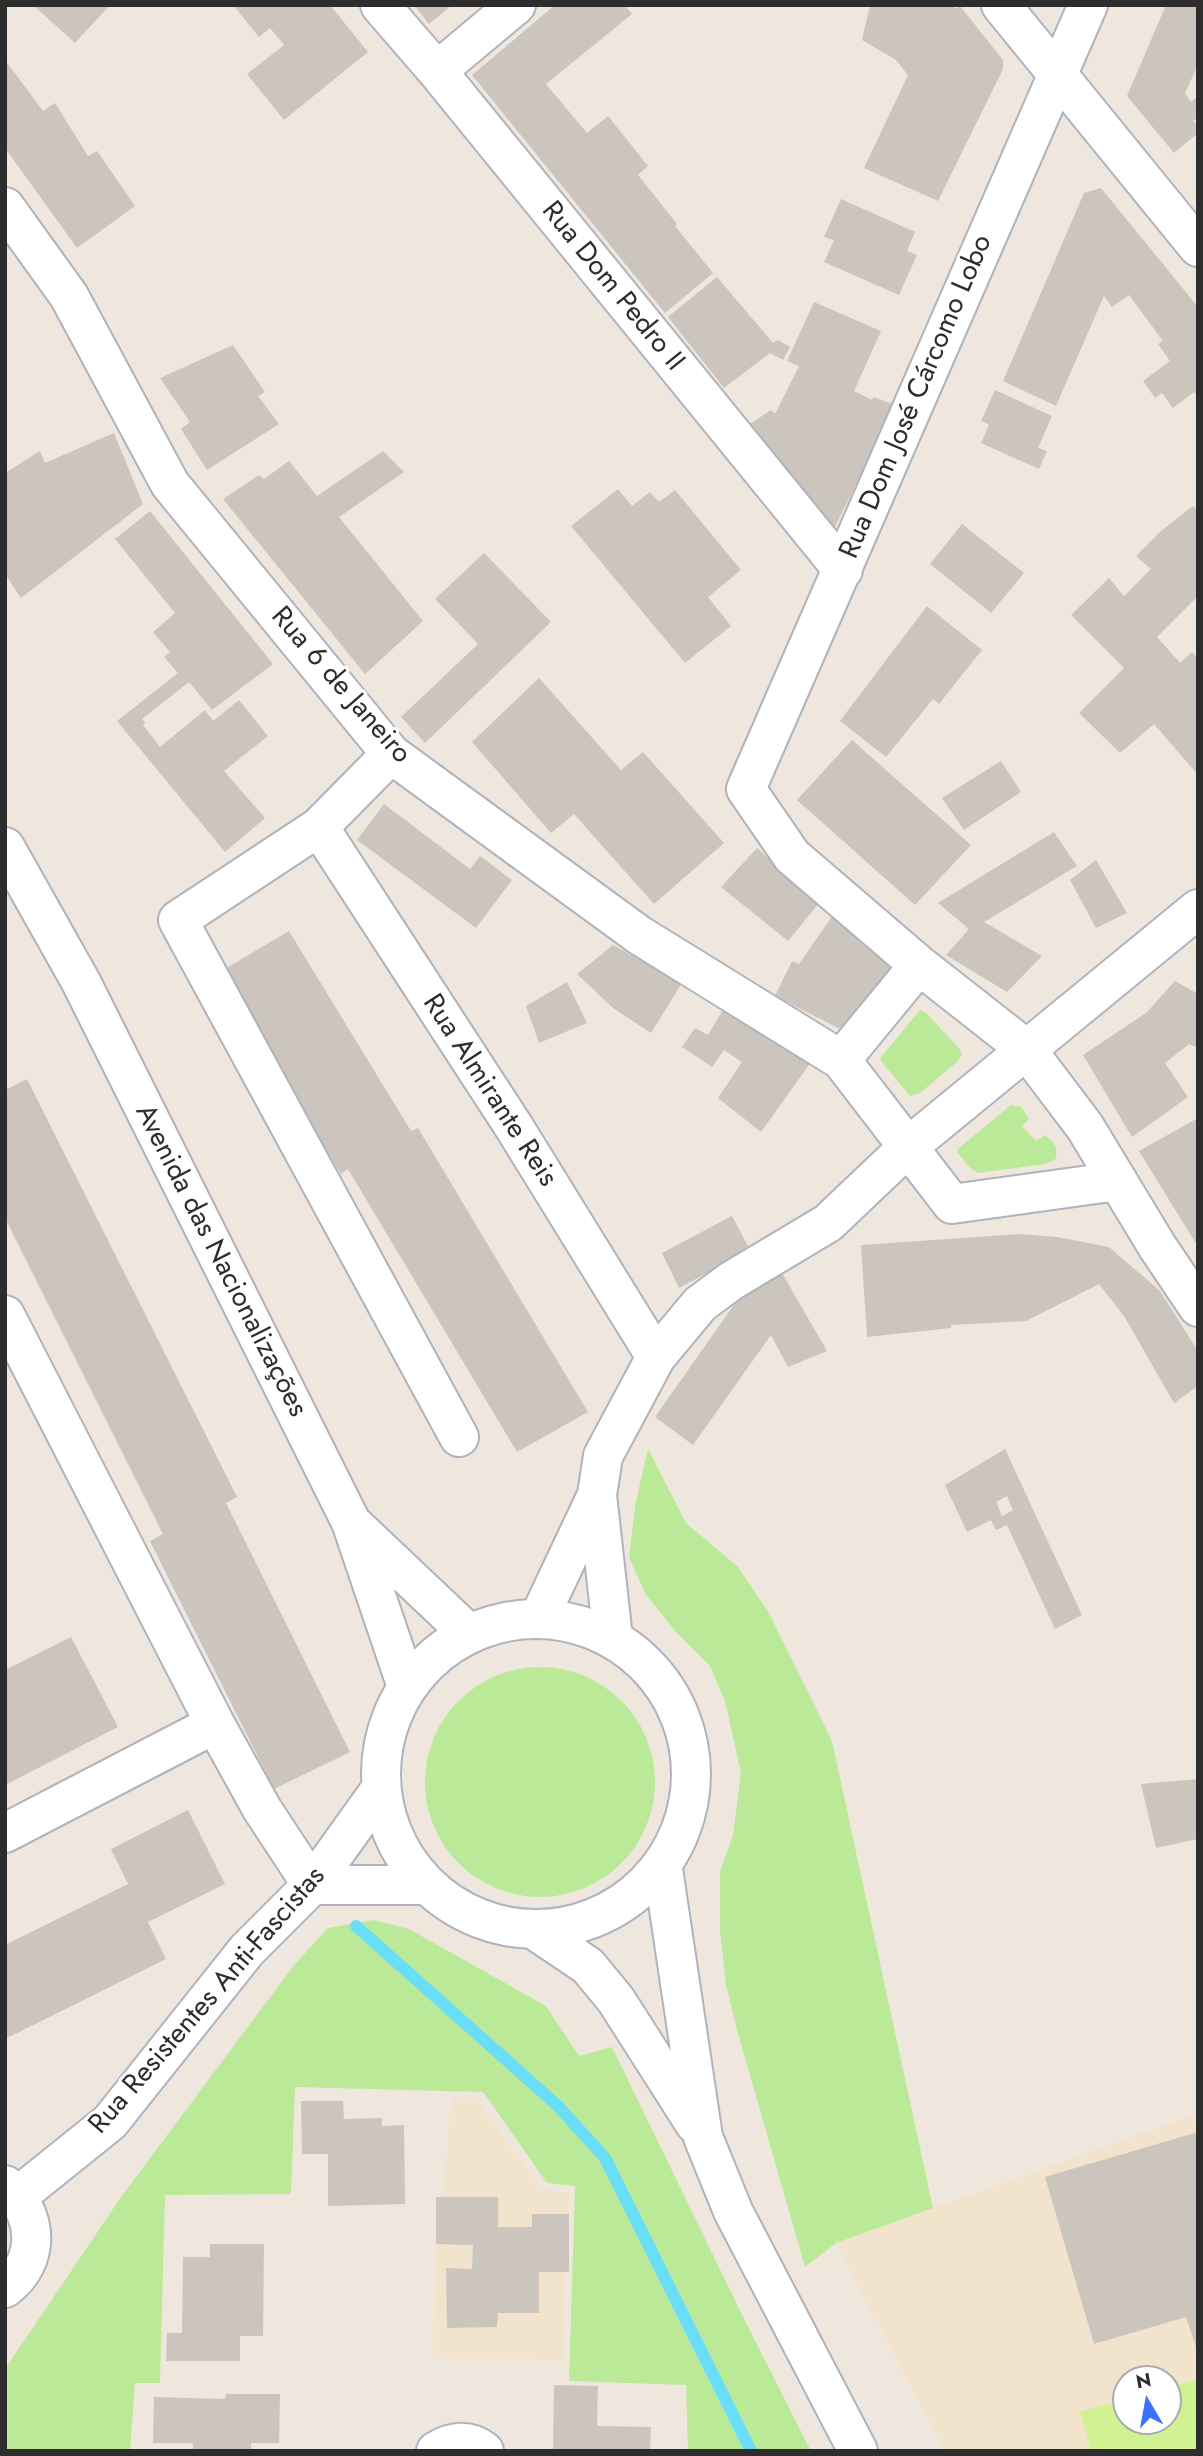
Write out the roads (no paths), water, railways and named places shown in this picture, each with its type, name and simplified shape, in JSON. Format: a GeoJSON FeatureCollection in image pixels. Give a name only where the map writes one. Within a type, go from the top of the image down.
{"type":"FeatureCollection","features":[{"type":"Feature","properties":{"kind":"street","name":"Rua Dom Pedro II"},"geometry":{"type":"LineString","coordinates":[[380,5],[437,71],[843,570]]}},
{"type":"Feature","properties":{"kind":"street"},"geometry":{"type":"LineString","coordinates":[[437,71],[516,5]]}},
{"type":"Feature","properties":{"kind":"street"},"geometry":{"type":"LineString","coordinates":[[1001,5],[1198,247]]}},
{"type":"Feature","properties":{"kind":"street","name":"Rua Dom José Cárcomo Lobo"},"geometry":{"type":"LineString","coordinates":[[919,965],[792,856],[746,789],[1088,5]]}},
{"type":"Feature","properties":{"kind":"street","name":"Rua 6 de Janeiro"},"geometry":{"type":"LineString","coordinates":[[5,206],[69,296],[170,484],[391,754],[639,935],[841,1060],[952,1204],[1118,1181]]}},
{"type":"Feature","properties":{"kind":"street"},"geometry":{"type":"LineString","coordinates":[[391,754],[319,827],[178,920],[458,1437]]}},
{"type":"Feature","properties":{"kind":"street","name":"Rua Almirante Reis"},"geometry":{"type":"LineString","coordinates":[[319,827],[514,1127],[656,1357]]}},
{"type":"Feature","properties":{"kind":"street","name":"Avenida das Nacionalizações"},"geometry":{"type":"LineString","coordinates":[[5,848],[81,982],[351,1522],[407,1687]]}},
{"type":"Feature","properties":{"kind":"street"},"geometry":{"type":"LineString","coordinates":[[613,1638],[597,1495],[603,1456],[656,1357],[700,1304],[731,1281],[828,1223],[909,1146],[1198,909]]}},
{"type":"Feature","properties":{"kind":"street"},"geometry":{"type":"LineString","coordinates":[[841,1060],[919,965],[1026,1049],[1085,1128],[1157,1246],[1198,1307]]}},
{"type":"Feature","properties":{"kind":"street"},"geometry":{"type":"LineString","coordinates":[[5,1315],[215,1724],[262,1809],[312,1885],[425,1885]]}},
{"type":"Feature","properties":{"kind":"street"},"geometry":{"type":"LineString","coordinates":[[539,1618],[597,1495]]}},
{"type":"Feature","properties":{"kind":"street"},"geometry":{"type":"LineString","coordinates":[[351,1522],[468,1633]]}},
{"type":"Feature","properties":{"kind":"street"},"geometry":{"type":"LineString","coordinates":[[539,1618],[577,1623],[613,1638],[651,1668],[678,1708],[692,1754],[691,1802],[675,1847],[663,1870],[614,1910],[576,1925],[536,1931],[496,1925],[458,1910],[425,1885],[395,1841],[380,1790],[384,1736],[407,1687],[434,1656],[468,1633],[502,1622],[539,1618]]}},
{"type":"Feature","properties":{"kind":"street"},"geometry":{"type":"LineString","coordinates":[[5,1833],[215,1724]]}},
{"type":"Feature","properties":{"kind":"street","name":"Rua Resistentes Anti-Fascistas"},"geometry":{"type":"LineString","coordinates":[[11,2190],[110,2122],[247,1950],[312,1885],[380,1790]]}},
{"type":"Feature","properties":{"kind":"street"},"geometry":{"type":"LineString","coordinates":[[663,1870],[703,2137]]}},
{"type":"Feature","properties":{"kind":"street"},"geometry":{"type":"LineString","coordinates":[[536,1931],[588,1966],[616,2000],[703,2137],[733,2211],[858,2451]]}},
{"type":"Feature","properties":{"kind":"street"},"geometry":{"type":"LineString","coordinates":[[5,2288],[24,2267],[31,2250],[29,2222],[11,2190]]}},
{"type":"Feature","properties":{"kind":"street"},"geometry":{"type":"LineString","coordinates":[[436,2451],[450,2444],[468,2442],[484,2451]]}},
{"type":"Feature","properties":{"kind":"waterway"},"geometry":{"type":"LineString","coordinates":[[356,1926],[558,2106],[605,2158],[751,2451]]}}]}
